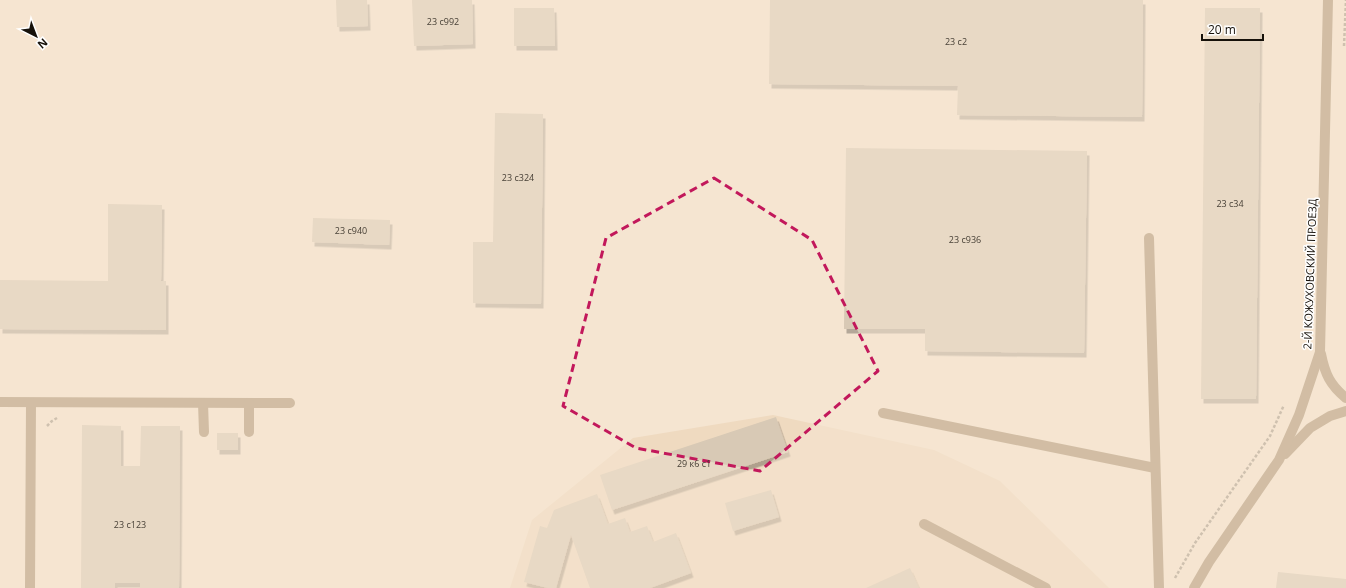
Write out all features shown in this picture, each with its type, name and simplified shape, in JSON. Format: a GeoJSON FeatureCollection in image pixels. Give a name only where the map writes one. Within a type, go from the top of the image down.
{"type":"FeatureCollection","features":[{"type":"Feature","properties":{"kind":"street","name":"2-Й КОЖУХОВСКИЙ ПРОЕЗД"},"geometry":{"type":"LineString","coordinates":[[1194,588],[1209,562],[1279,460],[1299,415],[1320,352],[1328,0]]}},
{"type":"Feature","properties":{"kind":"street"},"geometry":{"type":"LineString","coordinates":[[1149,238],[1159,588]]}},
{"type":"Feature","properties":{"kind":"street"},"geometry":{"type":"LineString","coordinates":[[1320,352],[1324,369],[1330,382],[1346,398]]}},
{"type":"Feature","properties":{"kind":"street"},"geometry":{"type":"LineString","coordinates":[[0,402],[290,403]]}},
{"type":"Feature","properties":{"kind":"street"},"geometry":{"type":"LineString","coordinates":[[30,588],[31,403]]}},
{"type":"Feature","properties":{"kind":"street"},"geometry":{"type":"LineString","coordinates":[[203,403],[204,432]]}},
{"type":"Feature","properties":{"kind":"street"},"geometry":{"type":"LineString","coordinates":[[249,403],[249,432]]}},
{"type":"Feature","properties":{"kind":"street"},"geometry":{"type":"LineString","coordinates":[[1279,460],[1310,428],[1330,416],[1346,411]]}},
{"type":"Feature","properties":{"kind":"street"},"geometry":{"type":"LineString","coordinates":[[883,413],[1155,468]]}},
{"type":"Feature","properties":{"kind":"street"},"geometry":{"type":"LineString","coordinates":[[924,524],[1046,588]]}},
{"type":"Feature","properties":{"kind":"path"},"geometry":{"type":"LineString","coordinates":[[1172,582],[1196,543],[1270,436],[1286,402]]}},
{"type":"Feature","properties":{"kind":"path"},"geometry":{"type":"LineString","coordinates":[[45,429],[48,424],[58,418]]}},
{"type":"Feature","properties":{"kind":"highlighted area"},"geometry":{"type":"Polygon","coordinates":[[[714,178],[812,240],[878,371],[760,471],[636,448],[563,406],[606,238],[714,178]]]}},
{"type":"Feature","properties":{"kind":"shaded area"},"geometry":{"type":"Polygon","coordinates":[[[773,415],[934,450],[1000,481],[1109,588],[510,588],[532,520],[633,438],[773,415]]]}},
{"type":"Feature","properties":{"kind":"building"},"geometry":{"type":"Polygon","coordinates":[[[336,0],[367,0],[368,26],[337,27],[336,0]]]}},
{"type":"Feature","properties":{"kind":"building"},"geometry":{"type":"Polygon","coordinates":[[[412,0],[472,0],[473,44],[414,46],[412,0]]]}},
{"type":"Feature","properties":{"kind":"building"},"geometry":{"type":"Polygon","coordinates":[[[770,0],[1143,0],[1142,117],[957,115],[958,86],[769,84],[770,0]]]}},
{"type":"Feature","properties":{"kind":"building"},"geometry":{"type":"Polygon","coordinates":[[[514,8],[554,8],[555,46],[514,46],[514,8]]]}},
{"type":"Feature","properties":{"kind":"building"},"geometry":{"type":"Polygon","coordinates":[[[1205,8],[1260,8],[1256,399],[1201,399],[1205,8]]]}},
{"type":"Feature","properties":{"kind":"building"},"geometry":{"type":"Polygon","coordinates":[[[495,113],[543,114],[541,304],[473,303],[473,242],[493,242],[495,113]]]}},
{"type":"Feature","properties":{"kind":"building"},"geometry":{"type":"Polygon","coordinates":[[[846,148],[1087,151],[1084,353],[925,351],[925,329],[844,329],[846,148]]]}},
{"type":"Feature","properties":{"kind":"building"},"geometry":{"type":"Polygon","coordinates":[[[108,204],[162,205],[161,281],[166,281],[166,330],[0,329],[0,280],[108,281],[108,204]]]}},
{"type":"Feature","properties":{"kind":"building"},"geometry":{"type":"Polygon","coordinates":[[[313,218],[390,220],[389,245],[312,242],[313,218]]]}},
{"type":"Feature","properties":{"kind":"building"},"geometry":{"type":"Polygon","coordinates":[[[776,417],[788,452],[612,510],[600,475],[776,417]]]}},
{"type":"Feature","properties":{"kind":"building"},"geometry":{"type":"Polygon","coordinates":[[[82,425],[121,426],[121,466],[140,466],[141,426],[180,426],[179,588],[140,588],[140,583],[115,583],[115,588],[81,588],[82,425]]]}},
{"type":"Feature","properties":{"kind":"building"},"geometry":{"type":"Polygon","coordinates":[[[217,433],[238,433],[238,450],[217,450],[217,433]]]}},
{"type":"Feature","properties":{"kind":"building"},"geometry":{"type":"Polygon","coordinates":[[[771,490],[779,517],[733,531],[725,503],[771,490]]]}},
{"type":"Feature","properties":{"kind":"building"},"geometry":{"type":"Polygon","coordinates":[[[597,494],[608,524],[625,518],[630,532],[647,526],[653,542],[676,533],[691,573],[650,588],[590,588],[571,535],[556,588],[548,588],[524,582],[540,526],[547,528],[554,510],[597,494]]]}},
{"type":"Feature","properties":{"kind":"building"},"geometry":{"type":"Polygon","coordinates":[[[910,568],[919,588],[866,588],[910,568]]]}},
{"type":"Feature","properties":{"kind":"building"},"geometry":{"type":"Polygon","coordinates":[[[1278,572],[1346,579],[1346,588],[1276,588],[1278,572]]]}}]}
